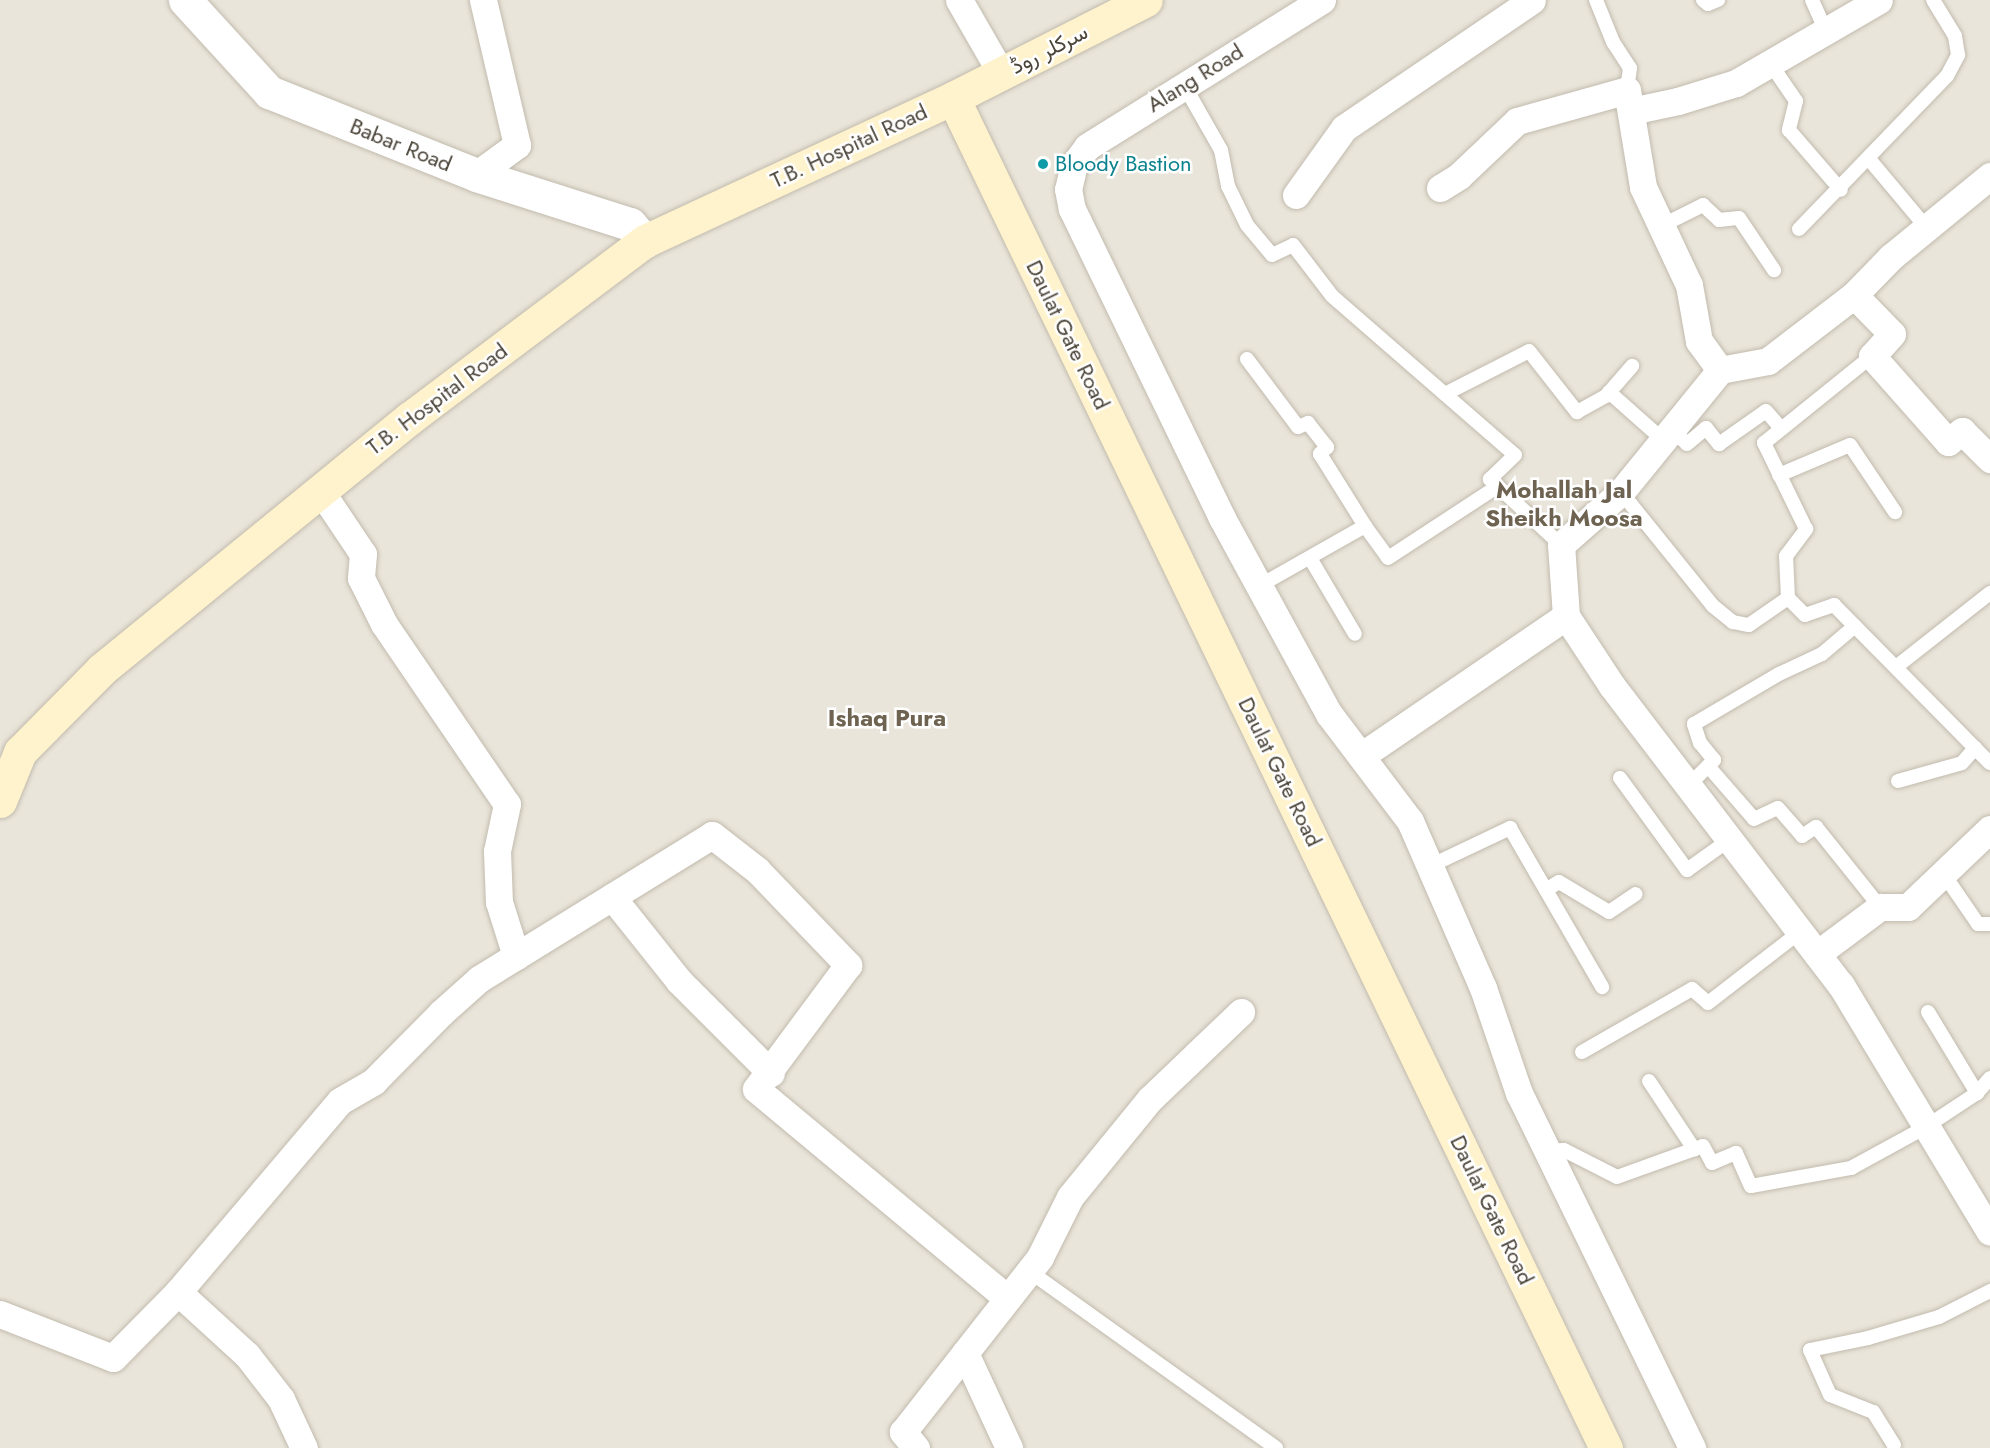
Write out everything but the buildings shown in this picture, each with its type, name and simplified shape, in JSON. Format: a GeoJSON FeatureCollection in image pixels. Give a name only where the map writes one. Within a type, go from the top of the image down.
{"type":"FeatureCollection","features":[{"type":"Feature","properties":{"kind":"main road","name":"سرکلر روڈ"},"geometry":{"type":"LineString","coordinates":[[953,98],[1146,0]]}},
{"type":"Feature","properties":{"kind":"main road","name":"T.B. Hospital Road"},"geometry":{"type":"LineString","coordinates":[[0,801],[20,752],[102,669],[320,490],[645,241],[953,98]]}},
{"type":"Feature","properties":{"kind":"main road","name":"Daulat Gate Road"},"geometry":{"type":"LineString","coordinates":[[953,98],[1606,1448]]}},
{"type":"Feature","properties":{"kind":"street","name":"Babar Road"},"geometry":{"type":"LineString","coordinates":[[185,0],[269,92],[476,175],[630,224],[645,241]]}},
{"type":"Feature","properties":{"kind":"street"},"geometry":{"type":"LineString","coordinates":[[476,175],[517,145],[483,0]]}},
{"type":"Feature","properties":{"kind":"street"},"geometry":{"type":"LineString","coordinates":[[959,0],[1001,73]]}},
{"type":"Feature","properties":{"kind":"street","name":"Alang Road"},"geometry":{"type":"LineString","coordinates":[[1259,586],[1072,209],[1068,189],[1074,164],[1088,147],[1112,129],[1322,0]]}},
{"type":"Feature","properties":{"kind":"street"},"geometry":{"type":"LineString","coordinates":[[1296,195],[1344,128],[1532,0]]}},
{"type":"Feature","properties":{"kind":"street"},"geometry":{"type":"LineString","coordinates":[[1440,188],[1459,176],[1517,121],[1629,100],[1678,101],[1736,83],[1879,0]]}},
{"type":"Feature","properties":{"kind":"street"},"geometry":{"type":"LineString","coordinates":[[1629,100],[1643,187],[1689,285],[1699,341],[1720,370]]}},
{"type":"Feature","properties":{"kind":"street"},"geometry":{"type":"LineString","coordinates":[[1990,176],[1927,228],[1854,295],[1768,362],[1720,370],[1622,492],[1561,545],[1566,616],[1612,686],[1840,985],[1924,1128],[1990,1232]]}},
{"type":"Feature","properties":{"kind":"street"},"geometry":{"type":"LineString","coordinates":[[1854,295],[1892,334],[1872,356],[1948,442],[1962,431],[1990,459]]}},
{"type":"Feature","properties":{"kind":"street"},"geometry":{"type":"LineString","coordinates":[[320,490],[363,554],[361,578],[384,624],[507,804],[497,851],[499,902],[516,956]]}},
{"type":"Feature","properties":{"kind":"street"},"geometry":{"type":"LineString","coordinates":[[1259,586],[1329,714],[1410,821],[1483,988],[1519,1093],[1692,1448]]}},
{"type":"Feature","properties":{"kind":"street"},"geometry":{"type":"LineString","coordinates":[[1361,756],[1566,616]]}},
{"type":"Feature","properties":{"kind":"street"},"geometry":{"type":"LineString","coordinates":[[1817,954],[1880,907],[1908,908],[1990,829]]}},
{"type":"Feature","properties":{"kind":"street"},"geometry":{"type":"LineString","coordinates":[[0,1314],[113,1358],[178,1292],[340,1101],[374,1081],[479,979],[712,835],[757,870],[848,965],[771,1073],[756,1089],[1007,1298]]}},
{"type":"Feature","properties":{"kind":"street"},"geometry":{"type":"LineString","coordinates":[[612,897],[680,981],[771,1073]]}},
{"type":"Feature","properties":{"kind":"street"},"geometry":{"type":"LineString","coordinates":[[916,1448],[903,1432],[1040,1257],[1070,1197],[1150,1099],[1240,1012]]}},
{"type":"Feature","properties":{"kind":"street"},"geometry":{"type":"LineString","coordinates":[[178,1292],[247,1355],[282,1399],[304,1448]]}},
{"type":"Feature","properties":{"kind":"street"},"geometry":{"type":"LineString","coordinates":[[965,1353],[1009,1448]]}},
{"type":"Feature","properties":{"kind":"lane"},"geometry":{"type":"LineString","coordinates":[[1596,0],[1614,42],[1630,68],[1629,100]]}},
{"type":"Feature","properties":{"kind":"lane"},"geometry":{"type":"LineString","coordinates":[[1703,0],[1708,4],[1718,0]]}},
{"type":"Feature","properties":{"kind":"lane"},"geometry":{"type":"LineString","coordinates":[[1812,0],[1826,31]]}},
{"type":"Feature","properties":{"kind":"lane"},"geometry":{"type":"LineString","coordinates":[[1799,229],[1841,190],[1947,76],[1958,54],[1955,36],[1933,0]]}},
{"type":"Feature","properties":{"kind":"lane"},"geometry":{"type":"LineString","coordinates":[[1770,63],[1796,101],[1789,130],[1841,190]]}},
{"type":"Feature","properties":{"kind":"lane"},"geometry":{"type":"LineString","coordinates":[[1184,85],[1221,150],[1228,186],[1247,225],[1272,255],[1293,245],[1332,296],[1515,454],[1490,479],[1561,545]]}},
{"type":"Feature","properties":{"kind":"lane"},"geometry":{"type":"LineString","coordinates":[[1869,159],[1927,228]]}},
{"type":"Feature","properties":{"kind":"lane"},"geometry":{"type":"LineString","coordinates":[[1661,226],[1702,206],[1719,220],[1739,218],[1774,270]]}},
{"type":"Feature","properties":{"kind":"lane"},"geometry":{"type":"LineString","coordinates":[[1445,394],[1529,351],[1577,412],[1608,392],[1632,366]]}},
{"type":"Feature","properties":{"kind":"lane"},"geometry":{"type":"LineString","coordinates":[[1872,356],[1764,443],[1806,530],[1786,556],[1788,598],[1805,615],[1834,605],[1990,764]]}},
{"type":"Feature","properties":{"kind":"lane"},"geometry":{"type":"LineString","coordinates":[[1247,359],[1298,427],[1308,423],[1327,447],[1320,454],[1388,558],[1498,486]]}},
{"type":"Feature","properties":{"kind":"lane"},"geometry":{"type":"LineString","coordinates":[[1608,392],[1668,435],[1688,444],[1706,428],[1719,444],[1766,411],[1782,429]]}},
{"type":"Feature","properties":{"kind":"lane"},"geometry":{"type":"LineString","coordinates":[[1779,475],[1850,445],[1895,512]]}},
{"type":"Feature","properties":{"kind":"lane"},"geometry":{"type":"LineString","coordinates":[[1622,492],[1713,606],[1733,622],[1749,625],[1788,598]]}},
{"type":"Feature","properties":{"kind":"lane"},"geometry":{"type":"LineString","coordinates":[[1259,586],[1365,526]]}},
{"type":"Feature","properties":{"kind":"lane"},"geometry":{"type":"LineString","coordinates":[[1310,558],[1355,634]]}},
{"type":"Feature","properties":{"kind":"lane"},"geometry":{"type":"LineString","coordinates":[[1896,668],[1990,593]]}},
{"type":"Feature","properties":{"kind":"lane"},"geometry":{"type":"LineString","coordinates":[[1688,786],[1714,760],[1700,743],[1694,724],[1779,674],[1822,654],[1855,626]]}},
{"type":"Feature","properties":{"kind":"lane"},"geometry":{"type":"LineString","coordinates":[[1898,781],[1962,763],[1975,748]]}},
{"type":"Feature","properties":{"kind":"lane"},"geometry":{"type":"LineString","coordinates":[[1707,766],[1754,819],[1778,808],[1802,836],[1816,827],[1880,907]]}},
{"type":"Feature","properties":{"kind":"lane"},"geometry":{"type":"LineString","coordinates":[[1620,778],[1687,870],[1729,840]]}},
{"type":"Feature","properties":{"kind":"lane"},"geometry":{"type":"LineString","coordinates":[[1430,866],[1510,828],[1602,987]]}},
{"type":"Feature","properties":{"kind":"lane"},"geometry":{"type":"LineString","coordinates":[[1943,873],[1978,924],[1990,924]]}},
{"type":"Feature","properties":{"kind":"lane"},"geometry":{"type":"LineString","coordinates":[[1546,890],[1559,882],[1608,912],[1636,894]]}},
{"type":"Feature","properties":{"kind":"lane"},"geometry":{"type":"LineString","coordinates":[[1582,1052],[1692,988],[1708,1003],[1800,932]]}},
{"type":"Feature","properties":{"kind":"lane"},"geometry":{"type":"LineString","coordinates":[[1928,1012],[1977,1093]]}},
{"type":"Feature","properties":{"kind":"lane"},"geometry":{"type":"LineString","coordinates":[[1546,1151],[1564,1150],[1617,1177],[1702,1146],[1712,1163],[1736,1153],[1751,1186],[1851,1168],[1924,1128],[1977,1093],[1990,1078]]}},
{"type":"Feature","properties":{"kind":"lane"},"geometry":{"type":"LineString","coordinates":[[1649,1081],[1694,1149]]}},
{"type":"Feature","properties":{"kind":"lane"},"geometry":{"type":"LineString","coordinates":[[1029,1271],[1275,1448]]}},
{"type":"Feature","properties":{"kind":"lane"},"geometry":{"type":"LineString","coordinates":[[1893,1445],[1873,1412],[1830,1395],[1810,1350],[1868,1338],[1939,1317],[1990,1291]]}},
{"type":"Feature","properties":{"kind":"shaded area"},"geometry":{"type":"Polygon","coordinates":[[[0,0],[1990,0],[1990,1448],[0,1448],[0,0]]]}},
{"type":"Feature","properties":{"kind":"place","name":"Bloody Bastion"},"geometry":{"type":"Point","coordinates":[1043,164]}},
{"type":"Feature","properties":{"kind":"district","name":"Mohallah Jal Sheikh Moosa"},"geometry":{"type":"Point","coordinates":[1564,504]}},
{"type":"Feature","properties":{"kind":"district","name":"Ishaq Pura"},"geometry":{"type":"Point","coordinates":[887,718]}}]}
